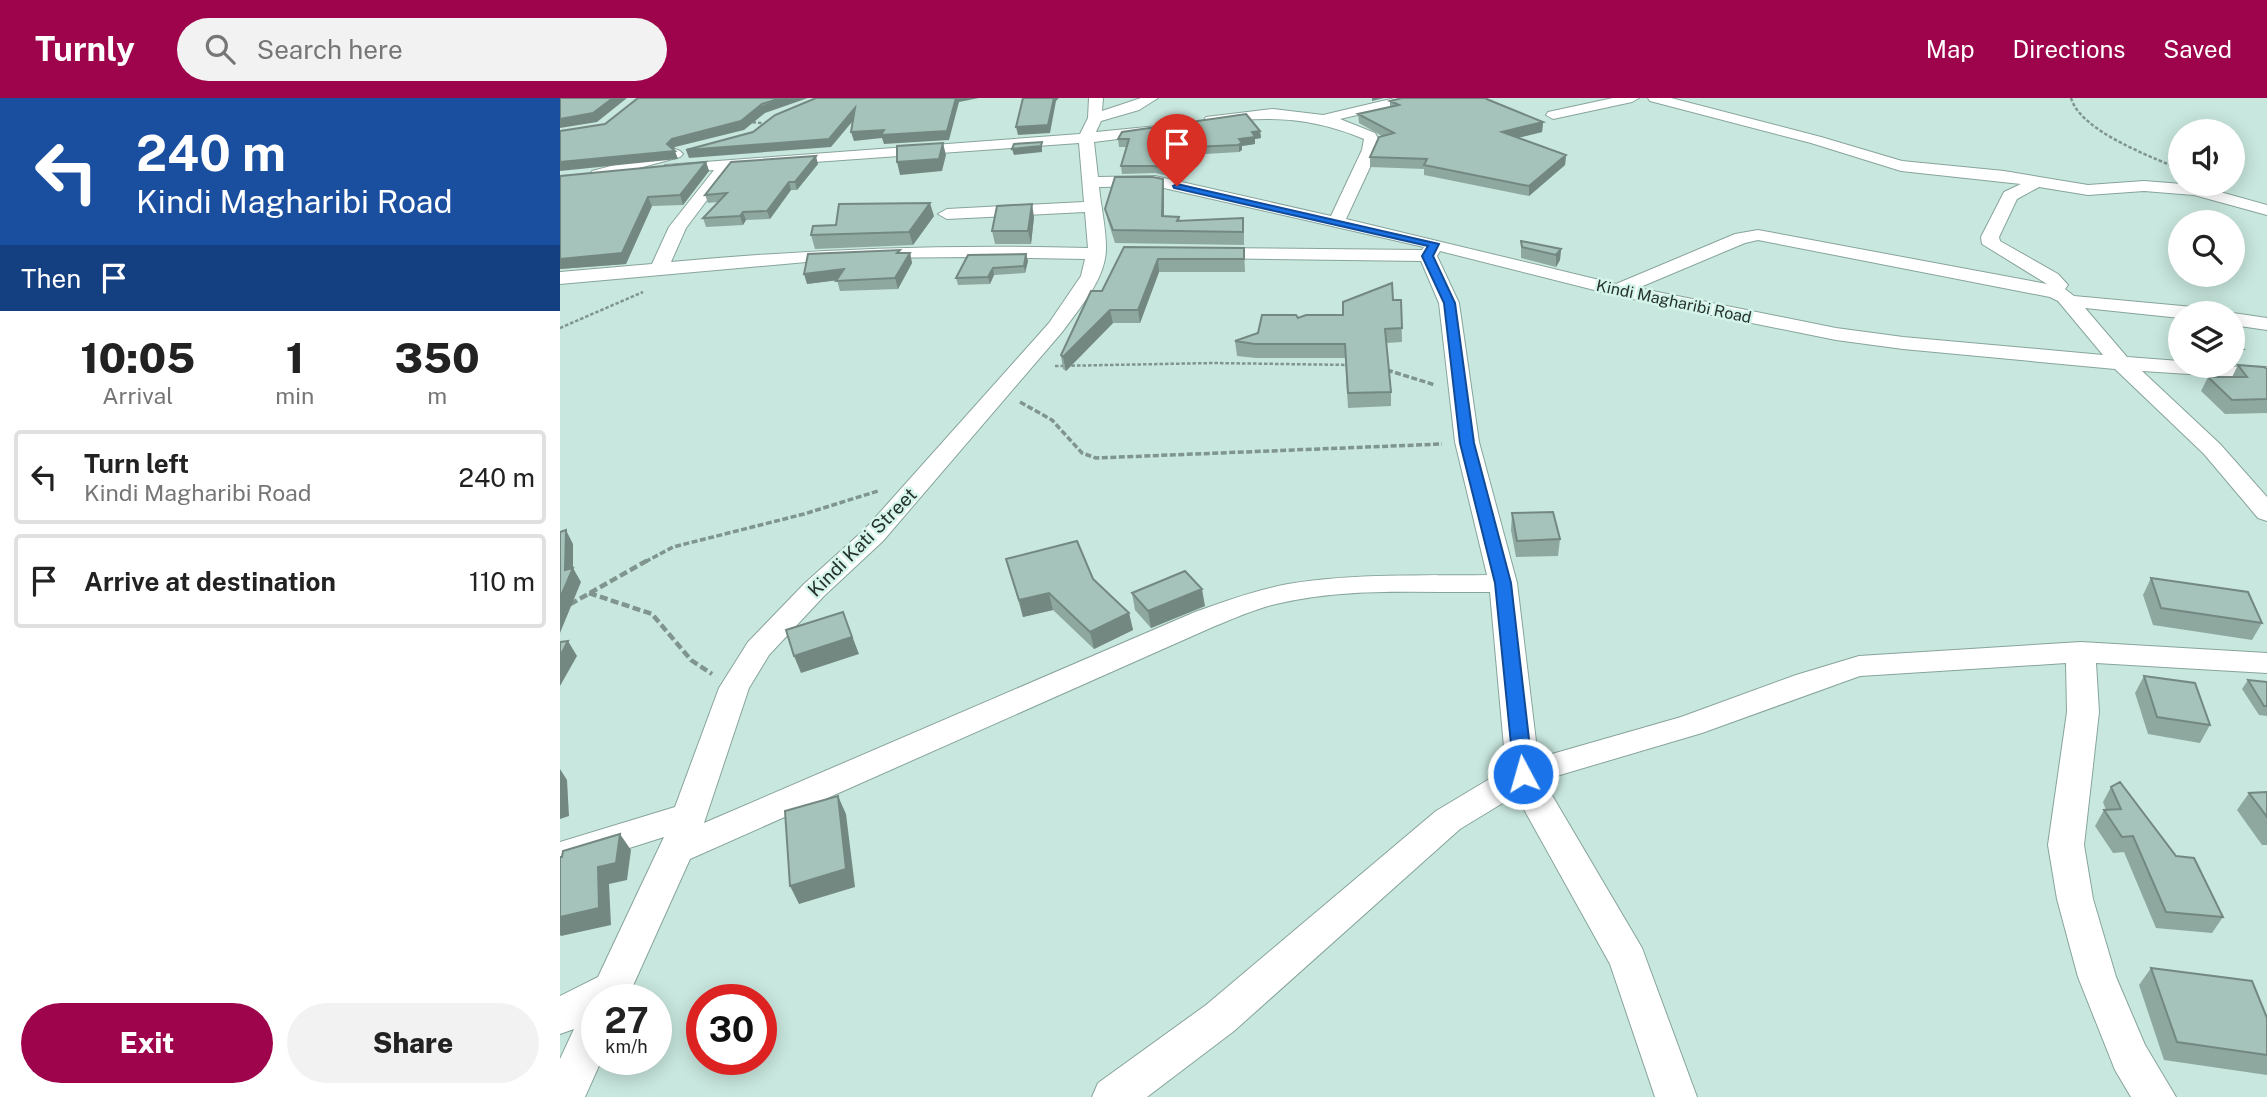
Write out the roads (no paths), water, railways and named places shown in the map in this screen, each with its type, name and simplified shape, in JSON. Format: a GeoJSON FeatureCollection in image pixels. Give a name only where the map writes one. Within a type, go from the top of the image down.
{"type":"FeatureCollection","features":[{"type":"Feature","properties":{"kind":"street"},"geometry":{"type":"LineString","coordinates":[[695,149],[592,175],[727,163],[1092,118],[1134,107],[1151,98]]}},
{"type":"Feature","properties":{"kind":"street"},"geometry":{"type":"LineString","coordinates":[[1322,119],[1412,98]]}},
{"type":"Feature","properties":{"kind":"street"},"geometry":{"type":"LineString","coordinates":[[1553,115],[1632,98]]}},
{"type":"Feature","properties":{"kind":"street"},"geometry":{"type":"LineString","coordinates":[[1655,98],[1901,166],[1982,173],[2088,190],[2153,186],[2195,190],[2267,210]]}},
{"type":"Feature","properties":{"kind":"street"},"geometry":{"type":"LineString","coordinates":[[1194,123],[1270,112],[1322,119],[1365,134],[1372,140],[1336,223]]}},
{"type":"Feature","properties":{"kind":"street"},"geometry":{"type":"LineString","coordinates":[[1092,118],[1167,128]]}},
{"type":"Feature","properties":{"kind":"street","name":"Kindi Kati Street"},"geometry":{"type":"LineString","coordinates":[[614,984],[677,850],[734,688],[758,649],[814,590],[874,535],[1001,391],[1078,298],[1101,251],[1091,194],[1092,118]]}},
{"type":"Feature","properties":{"kind":"street"},"geometry":{"type":"LineString","coordinates":[[655,269],[678,227],[727,163]]}},
{"type":"Feature","properties":{"kind":"street","name":"Kindi Magharibi Road"},"geometry":{"type":"LineString","coordinates":[[947,214],[1091,194],[1155,181],[1336,223],[1431,250],[1836,334],[1903,343],[2121,363],[2267,373]]}},
{"type":"Feature","properties":{"kind":"street"},"geometry":{"type":"LineString","coordinates":[[2036,182],[2010,196],[1990,237],[1991,244],[2051,278],[2121,363],[2212,449],[2267,513]]}},
{"type":"Feature","properties":{"kind":"street"},"geometry":{"type":"LineString","coordinates":[[1618,290],[1731,242],[1758,235],[2030,285],[2065,298],[2168,310]]}},
{"type":"Feature","properties":{"kind":"street"},"geometry":{"type":"LineString","coordinates":[[560,278],[864,253],[960,250],[1101,251]]}},
{"type":"Feature","properties":{"kind":"street"},"geometry":{"type":"LineString","coordinates":[[1188,252],[1431,250],[1450,303],[1467,443],[1503,583],[1523,774],[1533,796],[1628,960],[1676,1097]]}},
{"type":"Feature","properties":{"kind":"street"},"geometry":{"type":"LineString","coordinates":[[2245,321],[2267,324]]}},
{"type":"Feature","properties":{"kind":"street"},"geometry":{"type":"LineString","coordinates":[[677,850],[1205,619],[1249,603],[1287,593],[1383,585],[1503,583]]}},
{"type":"Feature","properties":{"kind":"street"},"geometry":{"type":"LineString","coordinates":[[2081,652],[2083,712],[2066,845],[2075,899],[2096,977],[2130,1057],[2155,1097]]}},
{"type":"Feature","properties":{"kind":"street"},"geometry":{"type":"LineString","coordinates":[[1113,1097],[1220,1018],[1448,820],[1523,774],[1692,725],[1807,682],[1860,666],[2081,652],[2267,663]]}},
{"type":"Feature","properties":{"kind":"street"},"geometry":{"type":"LineString","coordinates":[[560,856],[689,816]]}},
{"type":"Feature","properties":{"kind":"street"},"geometry":{"type":"LineString","coordinates":[[560,1016],[581,1010]]}},
{"type":"Feature","properties":{"kind":"street","name":"Kindi Kati Street"},"geometry":{"type":"LineString","coordinates":[[564,1097],[581,1058]]}}]}
